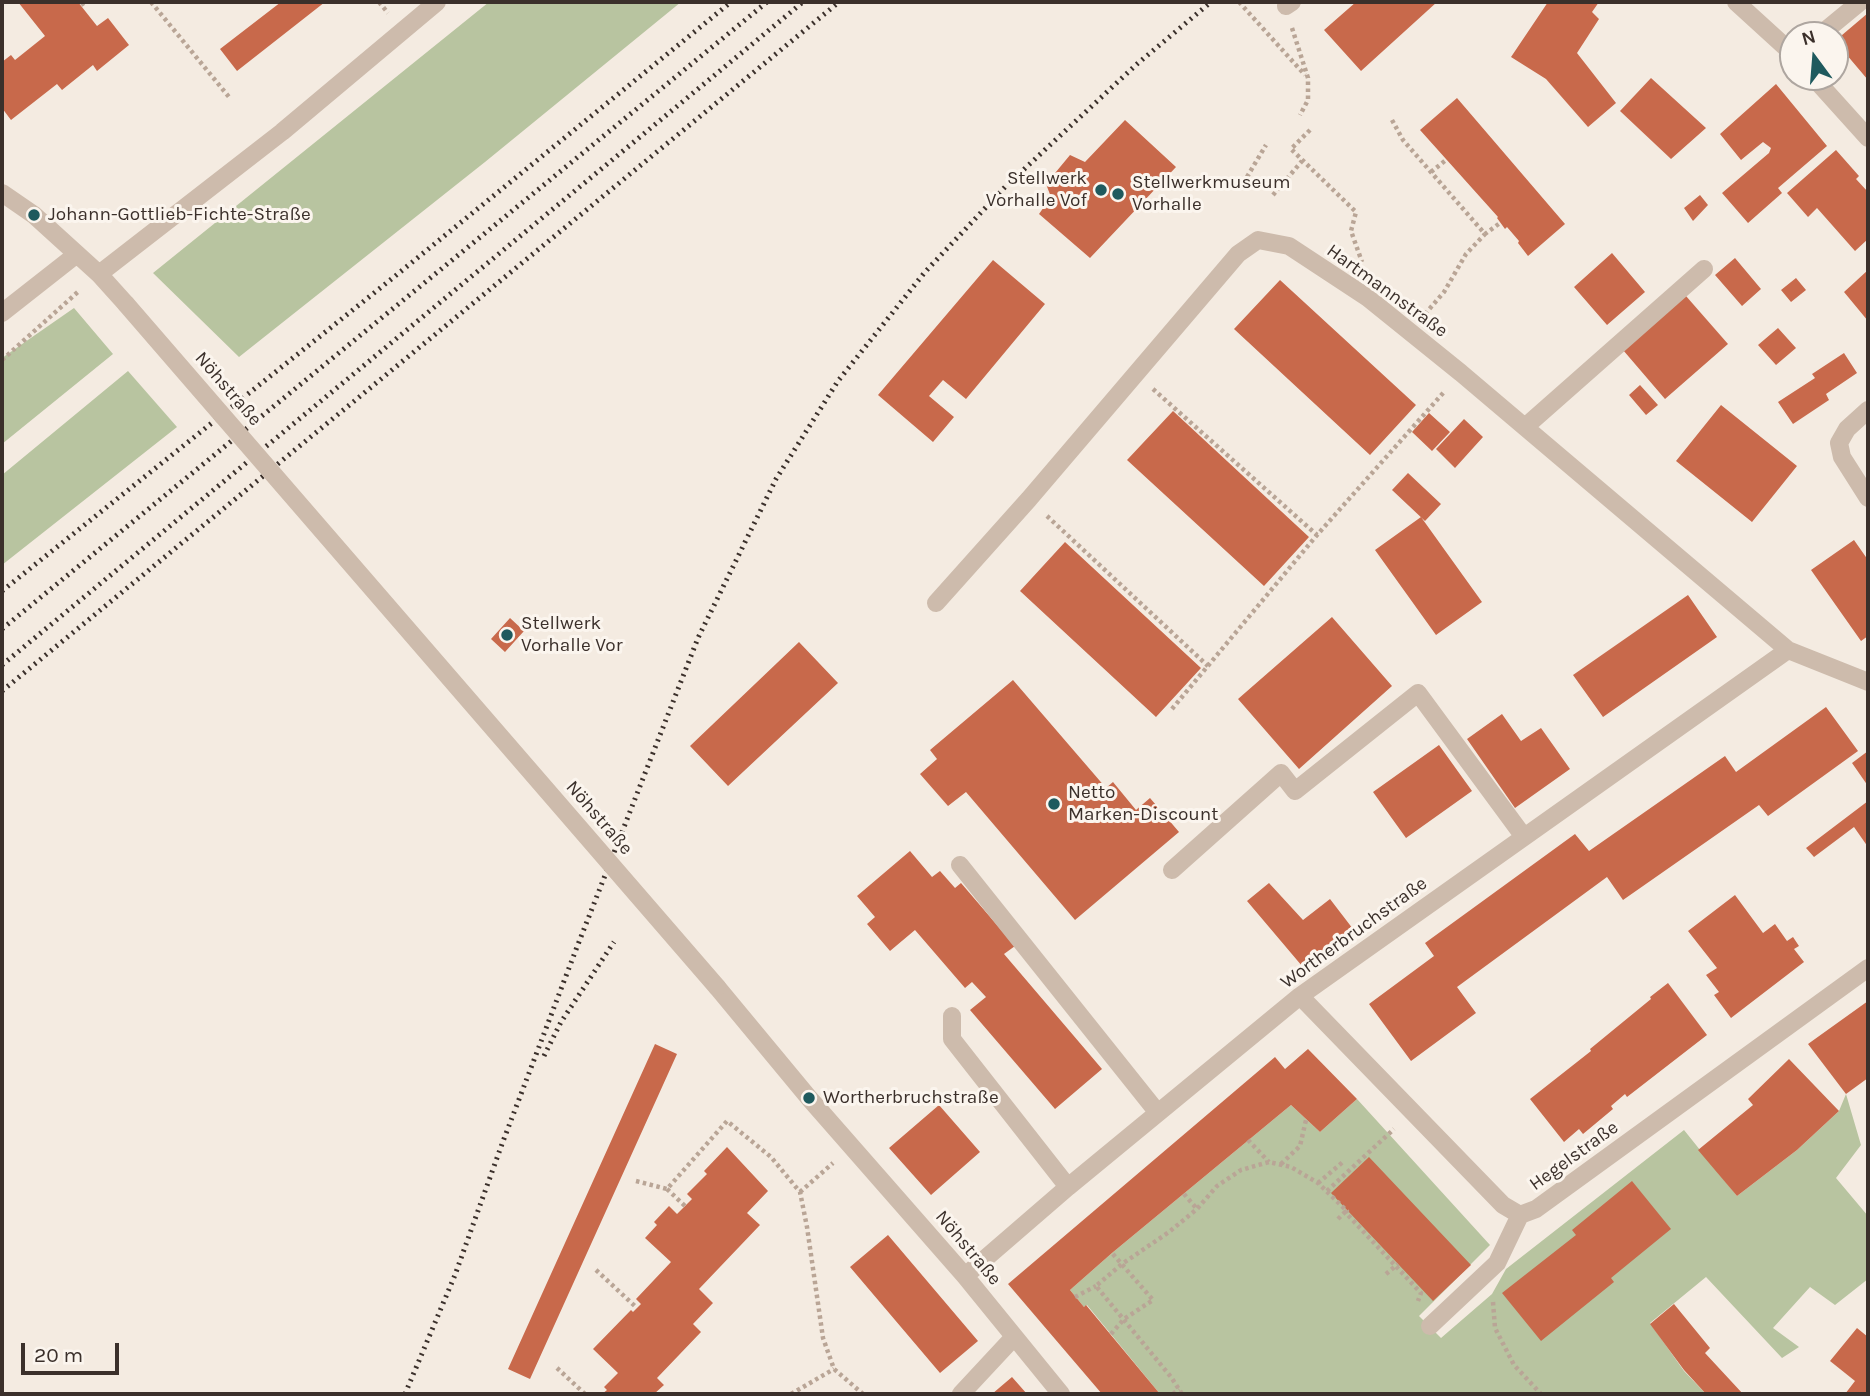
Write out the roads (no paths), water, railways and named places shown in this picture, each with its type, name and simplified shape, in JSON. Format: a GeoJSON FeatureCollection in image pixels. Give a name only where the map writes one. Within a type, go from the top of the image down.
{"type":"FeatureCollection","features":[{"type":"Feature","properties":{"kind":"street"},"geometry":{"type":"LineString","coordinates":[[99,274],[282,132],[437,2]]}},
{"type":"Feature","properties":{"kind":"street"},"geometry":{"type":"LineString","coordinates":[[1736,2],[1779,41]]}},
{"type":"Feature","properties":{"kind":"street"},"geometry":{"type":"LineString","coordinates":[[1837,21],[1860,2]]}},
{"type":"Feature","properties":{"kind":"street"},"geometry":{"type":"LineString","coordinates":[[1826,91],[1868,138]]}},
{"type":"Feature","properties":{"kind":"street","name":"Nöhstraße"},"geometry":{"type":"LineString","coordinates":[[2,193],[34,215],[99,274],[126,304],[717,986],[809,1098],[965,1276],[1061,1394]]}},
{"type":"Feature","properties":{"kind":"street","name":"Hartmannstraße"},"geometry":{"type":"LineString","coordinates":[[936,603],[1029,499],[1238,254],[1258,240],[1289,246],[1368,298],[1461,373],[1788,650],[1868,682]]}},
{"type":"Feature","properties":{"kind":"street"},"geometry":{"type":"LineString","coordinates":[[2,313],[77,254]]}},
{"type":"Feature","properties":{"kind":"street"},"geometry":{"type":"LineString","coordinates":[[1525,428],[1703,269]]}},
{"type":"Feature","properties":{"kind":"street"},"geometry":{"type":"LineString","coordinates":[[1868,410],[1847,429],[1839,443],[1842,457],[1868,498]]}},
{"type":"Feature","properties":{"kind":"street","name":"Wortherbruchstraße"},"geometry":{"type":"LineString","coordinates":[[965,1276],[1068,1187],[1300,996],[1788,650]]}},
{"type":"Feature","properties":{"kind":"street"},"geometry":{"type":"LineString","coordinates":[[1172,870],[1281,772],[1295,790],[1418,693],[1524,837]]}},
{"type":"Feature","properties":{"kind":"street"},"geometry":{"type":"LineString","coordinates":[[960,865],[1158,1113]]}},
{"type":"Feature","properties":{"kind":"street","name":"Hegelstraße"},"geometry":{"type":"LineString","coordinates":[[1300,996],[1503,1205],[1520,1215],[1536,1209],[1868,968]]}},
{"type":"Feature","properties":{"kind":"street"},"geometry":{"type":"LineString","coordinates":[[952,1016],[953,1039],[1068,1187]]}},
{"type":"Feature","properties":{"kind":"street"},"geometry":{"type":"LineString","coordinates":[[1433,1324],[1497,1263],[1520,1215]]}},
{"type":"Feature","properties":{"kind":"street"},"geometry":{"type":"LineString","coordinates":[[961,1394],[1014,1337]]}},
{"type":"Feature","properties":{"kind":"railway"},"geometry":{"type":"LineString","coordinates":[[2,591],[394,277],[731,2]]}},
{"type":"Feature","properties":{"kind":"railway"},"geometry":{"type":"LineString","coordinates":[[2,629],[767,2]]}},
{"type":"Feature","properties":{"kind":"railway"},"geometry":{"type":"LineString","coordinates":[[2,665],[803,2]]}},
{"type":"Feature","properties":{"kind":"railway"},"geometry":{"type":"LineString","coordinates":[[2,691],[839,2]]}},
{"type":"Feature","properties":{"kind":"railway"},"geometry":{"type":"LineString","coordinates":[[405,1394],[455,1275],[577,947],[698,638],[776,479],[838,381],[925,272],[1005,187],[1137,64],[1211,2]]}},
{"type":"Feature","properties":{"kind":"railway"},"geometry":{"type":"LineString","coordinates":[[544,1056],[561,1022],[614,942]]}},
{"type":"Feature","properties":{"kind":"place","name":"Stellwerk Vorhalle Vof"},"geometry":{"type":"Point","coordinates":[1101,190]}},
{"type":"Feature","properties":{"kind":"place","name":"Stellwerkmuseum Vorhalle"},"geometry":{"type":"Point","coordinates":[1118,194]}},
{"type":"Feature","properties":{"kind":"place","name":"Johann-Gottlieb-Fichte-Straße"},"geometry":{"type":"Point","coordinates":[34,215]}},
{"type":"Feature","properties":{"kind":"place","name":"Stellwerk Vorhalle Vor"},"geometry":{"type":"Point","coordinates":[507,635]}},
{"type":"Feature","properties":{"kind":"place","name":"Netto Marken-Discount"},"geometry":{"type":"Point","coordinates":[1054,804]}},
{"type":"Feature","properties":{"kind":"place","name":"Wortherbruchstraße"},"geometry":{"type":"Point","coordinates":[809,1098]}}]}
